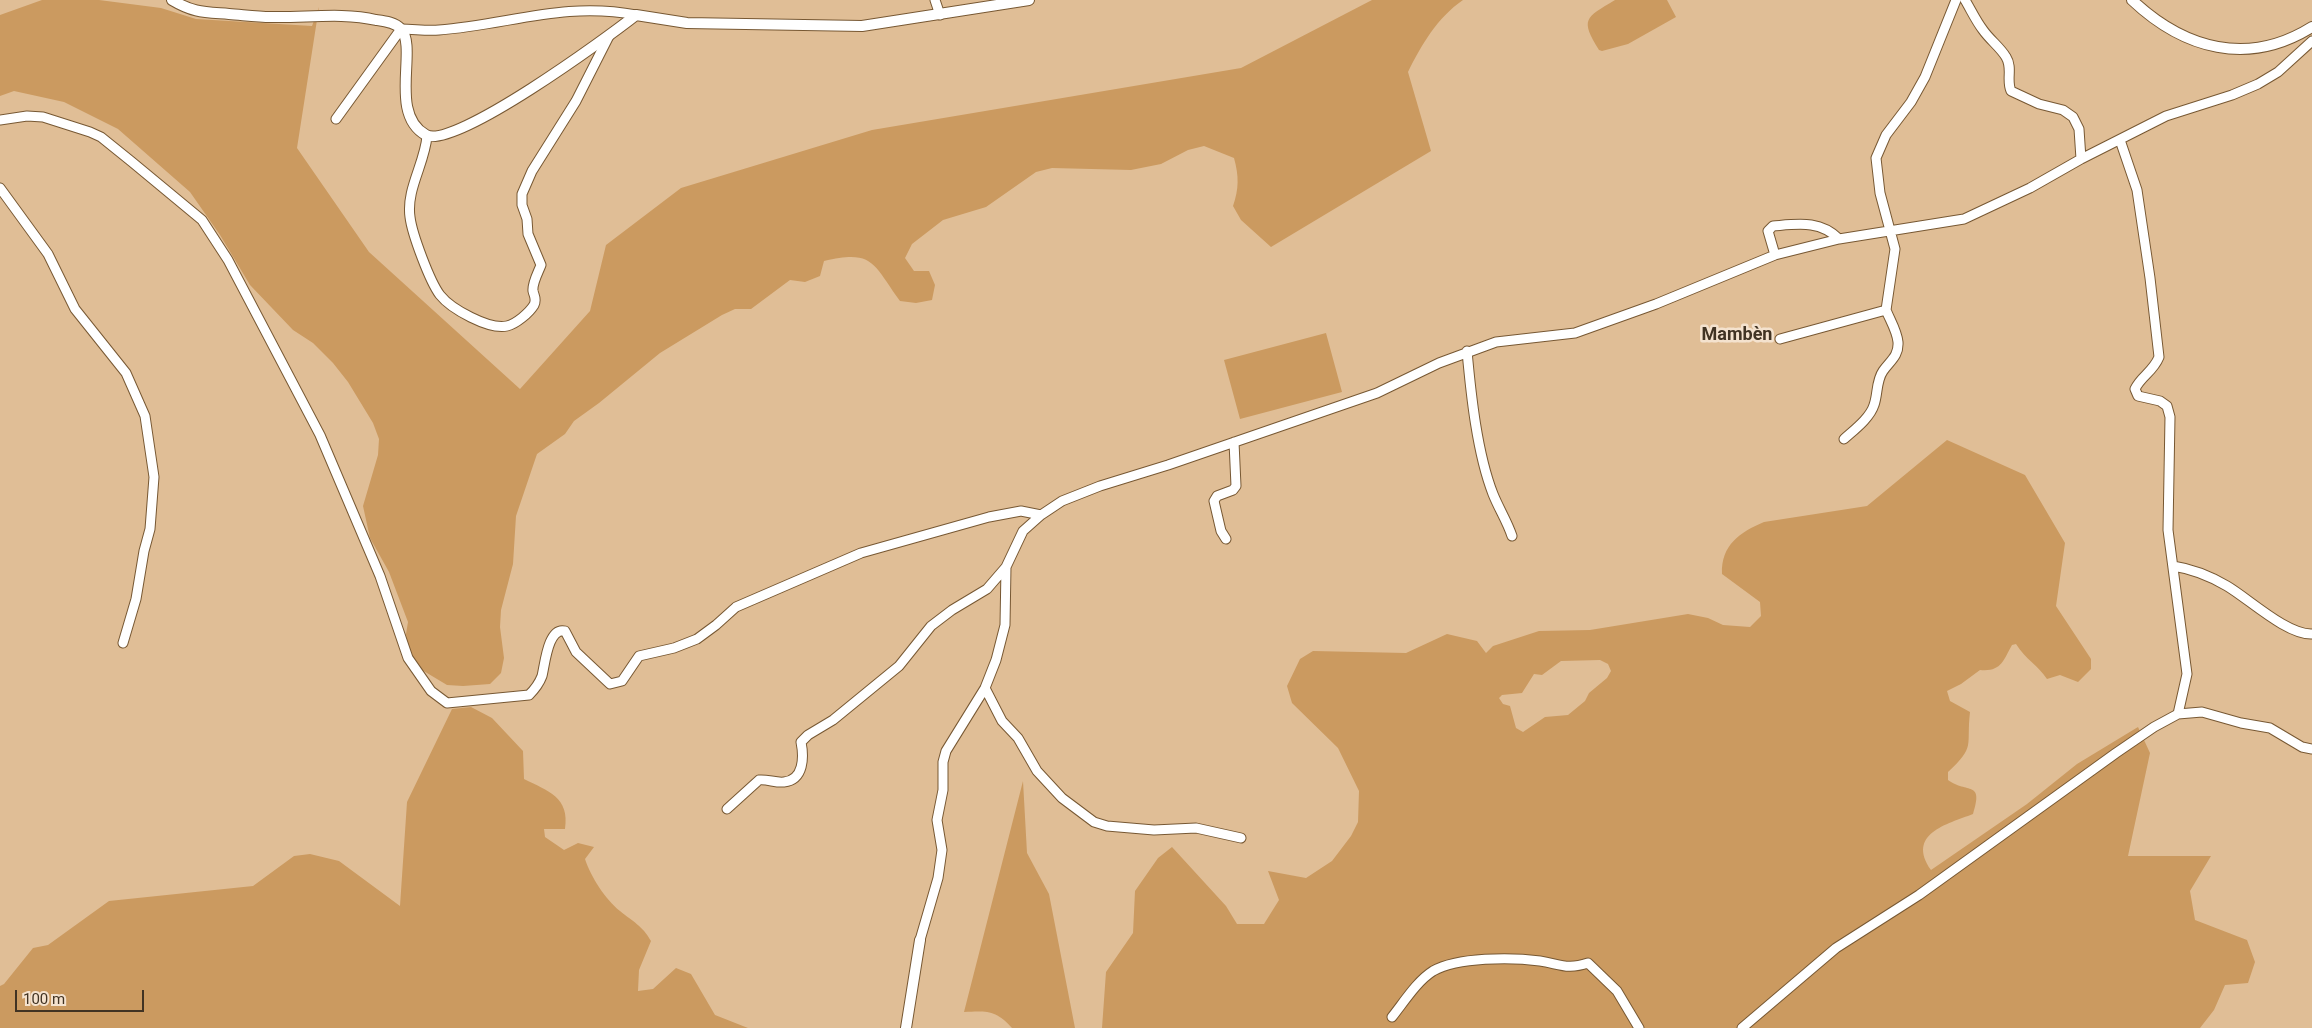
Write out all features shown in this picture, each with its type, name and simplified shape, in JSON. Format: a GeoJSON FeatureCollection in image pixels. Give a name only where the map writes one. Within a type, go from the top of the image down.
{"type":"FeatureCollection","features":[{"type":"Feature","properties":{"kind":"street"},"geometry":{"type":"LineString","coordinates":[[172,0],[190,10],[269,17],[325,16],[374,19],[393,23],[401,29],[406,39],[405,93],[409,113],[416,127],[427,136],[439,136],[478,121],[516,99],[609,36],[636,15]]}},
{"type":"Feature","properties":{"kind":"street"},"geometry":{"type":"LineString","coordinates":[[935,0],[940,15]]}},
{"type":"Feature","properties":{"kind":"street"},"geometry":{"type":"LineString","coordinates":[[401,29],[439,30],[551,12],[594,9],[687,23],[862,26],[1029,0]]}},
{"type":"Feature","properties":{"kind":"street"},"geometry":{"type":"LineString","coordinates":[[1844,439],[1874,406],[1878,381],[1883,371],[1892,362],[1897,350],[1895,330],[1886,310],[1895,249],[1894,241],[1889,232],[1877,177],[1876,158],[1886,135],[1911,102],[1925,77],[1956,0]]}},
{"type":"Feature","properties":{"kind":"street"},"geometry":{"type":"LineString","coordinates":[[1965,0],[1983,31],[2006,56],[2009,63],[2008,85],[2010,91],[2039,104],[2063,110],[2073,117],[2079,130],[2081,159]]}},
{"type":"Feature","properties":{"kind":"street"},"geometry":{"type":"LineString","coordinates":[[2132,0],[2148,15],[2182,36],[2204,44],[2230,50],[2253,49],[2295,36],[2312,27]]}},
{"type":"Feature","properties":{"kind":"street"},"geometry":{"type":"LineString","coordinates":[[336,119],[401,29]]}},
{"type":"Feature","properties":{"kind":"street"},"geometry":{"type":"LineString","coordinates":[[427,136],[426,148],[412,188],[409,215],[413,233],[434,286],[441,297],[461,312],[481,322],[508,326],[517,322],[534,306],[536,300],[533,285],[541,266],[528,234],[527,219],[522,205],[522,194],[532,172],[576,101],[609,36]]}},
{"type":"Feature","properties":{"kind":"street"},"geometry":{"type":"LineString","coordinates":[[727,809],[759,780],[784,782],[794,777],[801,769],[804,758],[801,742],[808,735],[833,720],[893,671],[908,656],[931,626],[952,610],[987,589],[1006,566],[1023,531],[1041,515],[1062,501],[1100,486],[1377,394],[1467,351],[1496,342],[1576,333],[1656,304],[1775,255],[1839,239],[1964,219],[2030,188],[2081,159],[2166,116],[2232,96],[2258,84],[2278,72],[2312,41]]}},
{"type":"Feature","properties":{"kind":"street"},"geometry":{"type":"LineString","coordinates":[[0,120],[27,116],[43,117],[101,137],[202,220],[228,260],[320,435],[380,576],[408,658],[431,691],[447,703],[529,695],[536,689],[542,677],[552,639],[561,630],[565,631],[576,652],[593,670],[610,684],[616,684],[622,681],[639,656],[674,648],[697,638],[716,626],[736,606],[861,553],[989,517],[1021,511],[1041,515]]}},
{"type":"Feature","properties":{"kind":"street"},"geometry":{"type":"LineString","coordinates":[[2120,140],[2137,190],[2159,357],[2155,368],[2138,382],[2135,390],[2138,396],[2160,401],[2167,406],[2170,417],[2168,530],[2187,674],[2178,714]]}},
{"type":"Feature","properties":{"kind":"street"},"geometry":{"type":"LineString","coordinates":[[0,188],[48,254],[75,309],[126,373],[145,416],[154,477],[150,529],[136,599],[124,642]]}},
{"type":"Feature","properties":{"kind":"street"},"geometry":{"type":"LineString","coordinates":[[1775,255],[1768,231],[1772,226],[1815,225],[1830,230],[1839,239]]}},
{"type":"Feature","properties":{"kind":"street"},"geometry":{"type":"LineString","coordinates":[[1780,339],[1886,310]]}},
{"type":"Feature","properties":{"kind":"street"},"geometry":{"type":"LineString","coordinates":[[1467,351],[1471,391],[1488,478],[1493,495],[1512,536]]}},
{"type":"Feature","properties":{"kind":"street"},"geometry":{"type":"LineString","coordinates":[[1226,539],[1221,530],[1214,498],[1233,490],[1236,486],[1234,442]]}},
{"type":"Feature","properties":{"kind":"street"},"geometry":{"type":"LineString","coordinates":[[906,1028],[920,940],[938,878],[942,850],[937,820],[944,790],[943,762],[946,751],[986,688],[996,660],[1005,625],[1006,566]]}},
{"type":"Feature","properties":{"kind":"street"},"geometry":{"type":"LineString","coordinates":[[2173,566],[2198,571],[2227,586],[2286,625],[2306,634],[2312,634]]}},
{"type":"Feature","properties":{"kind":"street"},"geometry":{"type":"LineString","coordinates":[[986,688],[1002,721],[1018,738],[1037,771],[1062,798],[1094,822],[1107,826],[1154,830],[1196,828],[1241,838]]}},
{"type":"Feature","properties":{"kind":"street"},"geometry":{"type":"LineString","coordinates":[[1742,1028],[1836,948],[1919,895],[2121,750],[2178,714],[2202,712],[2241,723],[2270,728],[2302,747],[2312,749]]}},
{"type":"Feature","properties":{"kind":"street"},"geometry":{"type":"LineString","coordinates":[[1392,1017],[1424,979],[1432,972],[1446,966],[1470,962],[1519,960],[1540,961],[1573,968],[1588,963],[1617,991],[1639,1028]]}},
{"type":"Feature","properties":{"kind":"shaded area"},"geometry":{"type":"Polygon","coordinates":[[[42,0],[99,0],[161,8],[196,19],[312,26],[319,7],[297,148],[369,252],[520,389],[590,311],[606,245],[681,188],[872,130],[1241,68],[1372,0],[1463,0],[1445,15],[1431,32],[1408,72],[1431,151],[1271,247],[1241,220],[1233,206],[1238,182],[1234,158],[1204,146],[1188,150],[1161,164],[1131,170],[1052,168],[1036,172],[986,207],[943,220],[912,244],[905,258],[914,271],[929,271],[935,285],[932,300],[916,303],[900,301],[877,269],[863,259],[853,257],[824,261],[820,276],[805,282],[790,280],[751,309],[735,309],[722,315],[660,353],[574,421],[565,434],[537,454],[516,516],[513,564],[501,610],[500,627],[504,658],[501,673],[490,684],[463,686],[447,685],[422,670],[408,651],[406,634],[408,622],[389,572],[370,538],[363,506],[378,455],[379,439],[373,423],[348,382],[333,363],[313,343],[293,330],[250,285],[220,235],[190,192],[118,129],[64,102],[14,91],[0,96],[0,15],[42,0]]]}},
{"type":"Feature","properties":{"kind":"shaded area"},"geometry":{"type":"Polygon","coordinates":[[[1615,0],[1667,0],[1676,17],[1628,44],[1602,51],[1599,50],[1589,32],[1589,20],[1597,11],[1615,0]]]}},
{"type":"Feature","properties":{"kind":"shaded area"},"geometry":{"type":"Polygon","coordinates":[[[1326,333],[1342,392],[1240,419],[1224,360],[1326,333]]]}},
{"type":"Feature","properties":{"kind":"shaded area"},"geometry":{"type":"Polygon","coordinates":[[[1947,440],[2025,475],[2065,543],[2056,606],[2091,659],[2091,669],[2078,682],[2060,675],[2047,679],[2016,644],[2012,645],[1997,667],[1980,670],[1961,684],[1947,691],[1950,701],[1970,712],[1968,745],[1963,757],[1948,772],[1948,780],[1975,792],[1976,803],[1973,814],[1942,827],[1926,839],[1923,847],[1925,858],[1931,870],[2027,804],[2077,764],[2138,727],[2150,753],[2128,856],[2211,856],[2190,891],[2195,920],[2247,940],[2255,962],[2248,983],[2225,985],[2214,1010],[2200,1028],[1102,1028],[1106,972],[1133,933],[1135,891],[1158,858],[1172,847],[1226,906],[1237,924],[1264,924],[1279,900],[1268,871],[1306,878],[1332,861],[1351,836],[1358,822],[1359,791],[1338,748],[1292,703],[1287,686],[1300,659],[1313,651],[1406,653],[1447,634],[1477,641],[1486,653],[1493,646],[1539,631],[1590,630],[1688,614],[1708,618],[1723,625],[1750,627],[1761,616],[1760,602],[1722,574],[1725,555],[1734,541],[1747,530],[1764,522],[1867,506],[1947,440]],[[1600,660],[1561,661],[1542,675],[1534,674],[1522,693],[1502,695],[1499,698],[1503,704],[1510,706],[1516,728],[1523,732],[1545,717],[1568,715],[1585,701],[1589,693],[1607,678],[1611,671],[1608,664],[1600,660]]]}},
{"type":"Feature","properties":{"kind":"shaded area"},"geometry":{"type":"Polygon","coordinates":[[[471,707],[492,718],[523,751],[524,779],[549,792],[561,802],[566,818],[565,829],[544,829],[545,837],[564,850],[578,843],[594,847],[585,859],[595,880],[609,900],[641,927],[651,941],[639,970],[638,991],[653,989],[676,968],[691,974],[715,1015],[748,1028],[0,1028],[0,986],[4,984],[33,948],[48,945],[109,901],[253,886],[294,856],[310,854],[339,861],[400,906],[407,802],[452,709],[471,707]]]}},
{"type":"Feature","properties":{"kind":"shaded area"},"geometry":{"type":"Polygon","coordinates":[[[1023,781],[1027,853],[1049,894],[1075,1028],[1012,1028],[1001,1018],[991,1013],[964,1012],[1023,781]]]}},
{"type":"Feature","properties":{"kind":"district","name":"Mambèn"},"geometry":{"type":"Point","coordinates":[1737,335]}}]}
